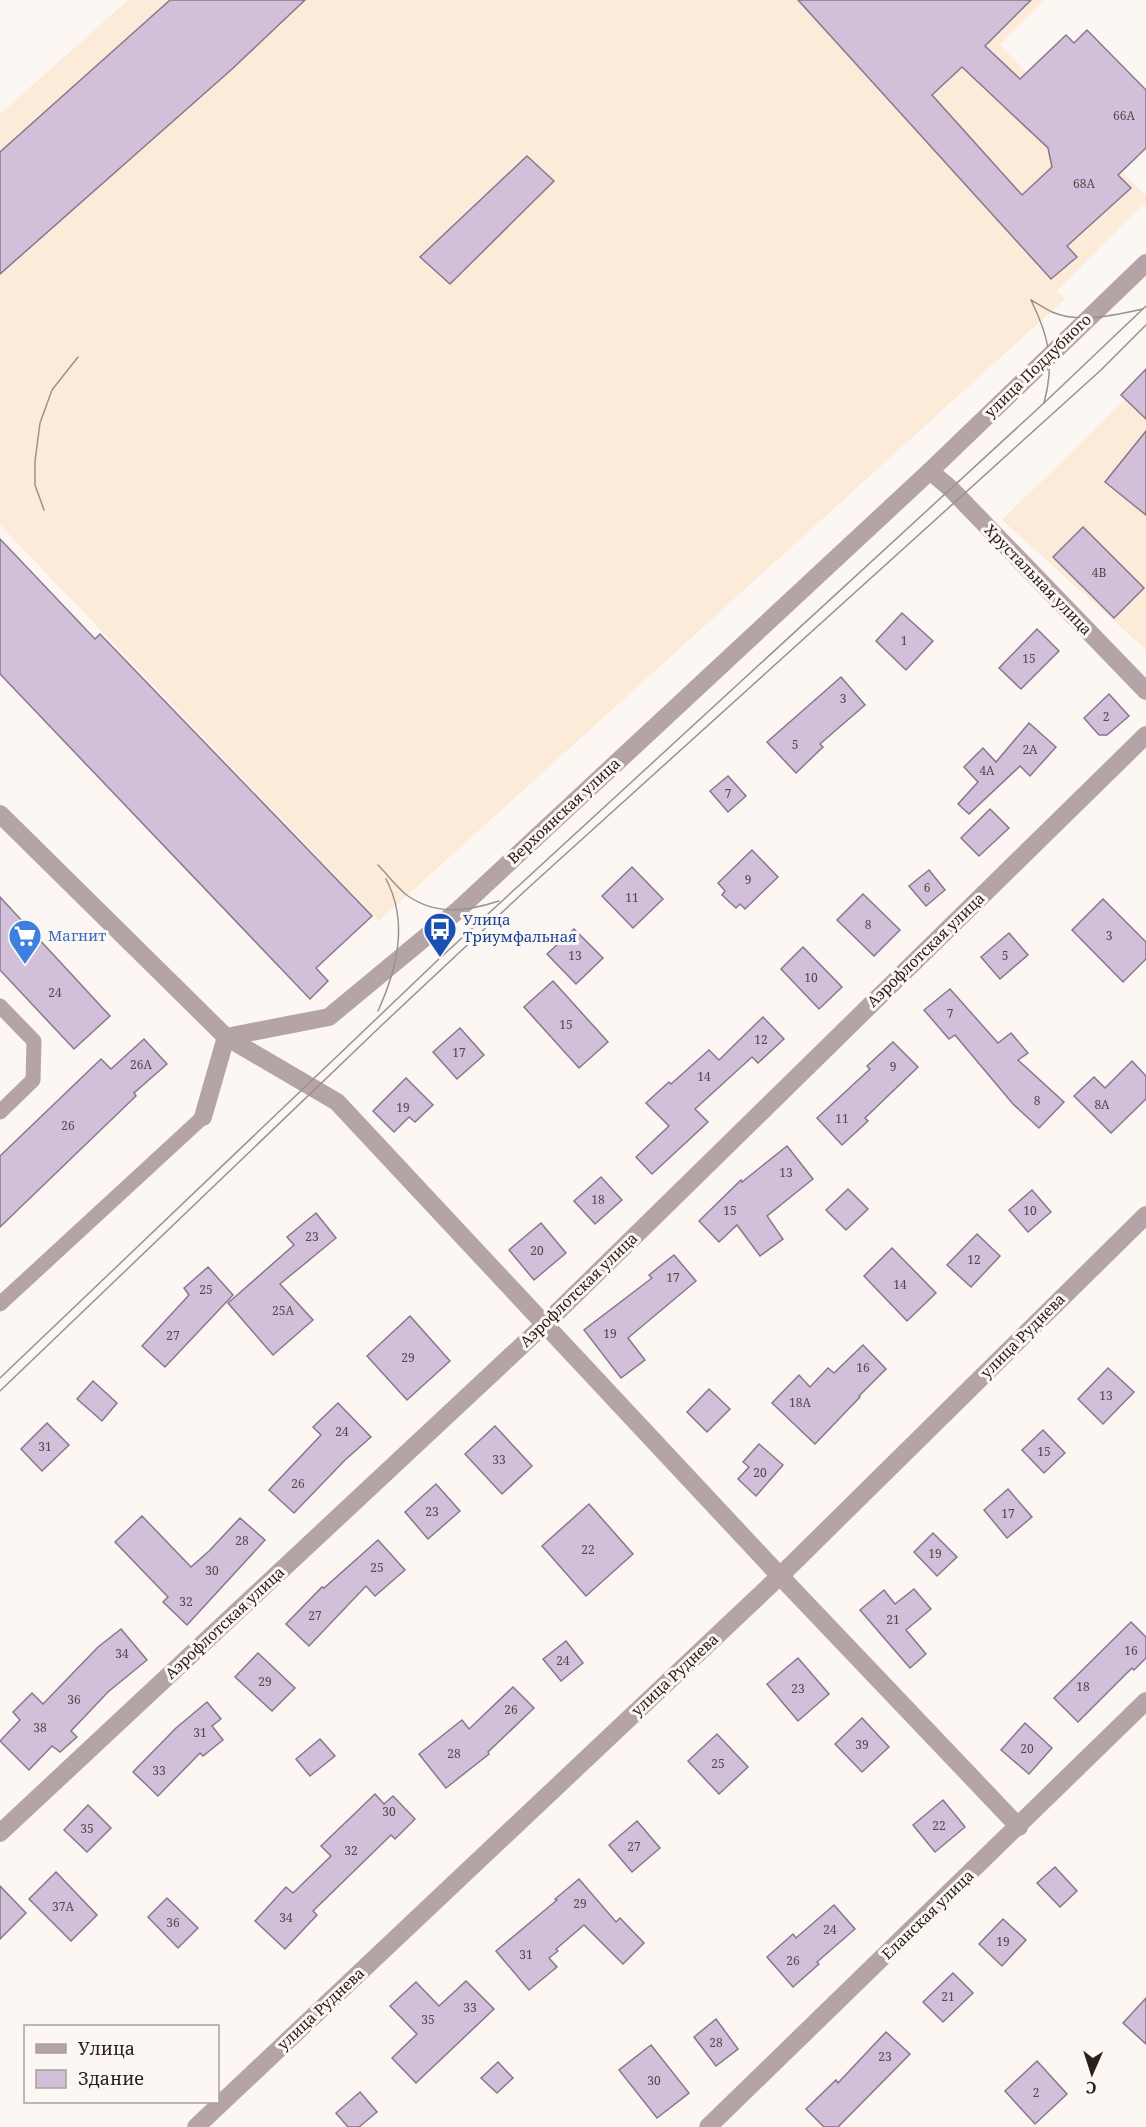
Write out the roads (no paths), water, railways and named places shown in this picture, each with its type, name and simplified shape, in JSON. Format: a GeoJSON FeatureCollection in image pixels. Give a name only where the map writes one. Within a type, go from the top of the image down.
{"type":"FeatureCollection","features":[{"type":"Feature","properties":{"kind":"street","name":"улица Поддубного"},"geometry":{"type":"LineString","coordinates":[[930,471],[1146,263]]}},
{"type":"Feature","properties":{"kind":"street","name":"Хрустальная улица"},"geometry":{"type":"LineString","coordinates":[[930,471],[951,489],[1146,691]]}},
{"type":"Feature","properties":{"kind":"street","name":"Верхоянская улица"},"geometry":{"type":"LineString","coordinates":[[226,1037],[329,1017],[457,911],[930,471]]}},
{"type":"Feature","properties":{"kind":"street","name":"Аэрофлотская улица"},"geometry":{"type":"LineString","coordinates":[[0,1833],[545,1324],[1146,735]]}},
{"type":"Feature","properties":{"kind":"street"},"geometry":{"type":"LineString","coordinates":[[0,813],[226,1037],[337,1102],[780,1576],[1019,1827]]}},
{"type":"Feature","properties":{"kind":"street"},"geometry":{"type":"LineString","coordinates":[[202,1117],[226,1037]]}},
{"type":"Feature","properties":{"kind":"street","name":"улица Руднева"},"geometry":{"type":"LineString","coordinates":[[196,2127],[780,1576],[1146,1215]]}},
{"type":"Feature","properties":{"kind":"street","name":"Еланская улица"},"geometry":{"type":"LineString","coordinates":[[708,2127],[1146,1701]]}},
{"type":"Feature","properties":{"kind":"street"},"geometry":{"type":"LineString","coordinates":[[1124,1721],[1146,1714]]}},
{"type":"Feature","properties":{"kind":"lane"},"geometry":{"type":"LineString","coordinates":[[0,1006],[34,1041],[33,1080],[0,1112]]}},
{"type":"Feature","properties":{"kind":"lane"},"geometry":{"type":"LineString","coordinates":[[0,1304],[202,1117]]}},
{"type":"Feature","properties":{"kind":"tram line"},"geometry":{"type":"LineString","coordinates":[[1031,300],[1042,326],[1048,350],[1049,375],[1044,403]]}},
{"type":"Feature","properties":{"kind":"tram line"},"geometry":{"type":"LineString","coordinates":[[1031,300],[1063,316],[1086,318],[1143,309]]}},
{"type":"Feature","properties":{"kind":"tram line"},"geometry":{"type":"LineString","coordinates":[[0,1378],[440,958],[1044,403],[1146,306]]}},
{"type":"Feature","properties":{"kind":"tram line"},"geometry":{"type":"LineString","coordinates":[[0,1391],[527,889],[1101,370],[1146,325]]}},
{"type":"Feature","properties":{"kind":"tram line"},"geometry":{"type":"LineString","coordinates":[[44,510],[35,485],[35,461],[40,423],[52,390],[78,357]]}},
{"type":"Feature","properties":{"kind":"tram line"},"geometry":{"type":"LineString","coordinates":[[378,865],[404,893],[430,907],[453,910],[499,901]]}},
{"type":"Feature","properties":{"kind":"tram line"},"geometry":{"type":"LineString","coordinates":[[378,1011],[395,962],[399,929],[393,895],[386,879]]}},
{"type":"Feature","properties":{"kind":"place","name":"Улица Триумфальная"},"geometry":{"type":"Point","coordinates":[440,958]}},
{"type":"Feature","properties":{"kind":"place","name":"Магнит"},"geometry":{"type":"Point","coordinates":[25,965]}}]}
